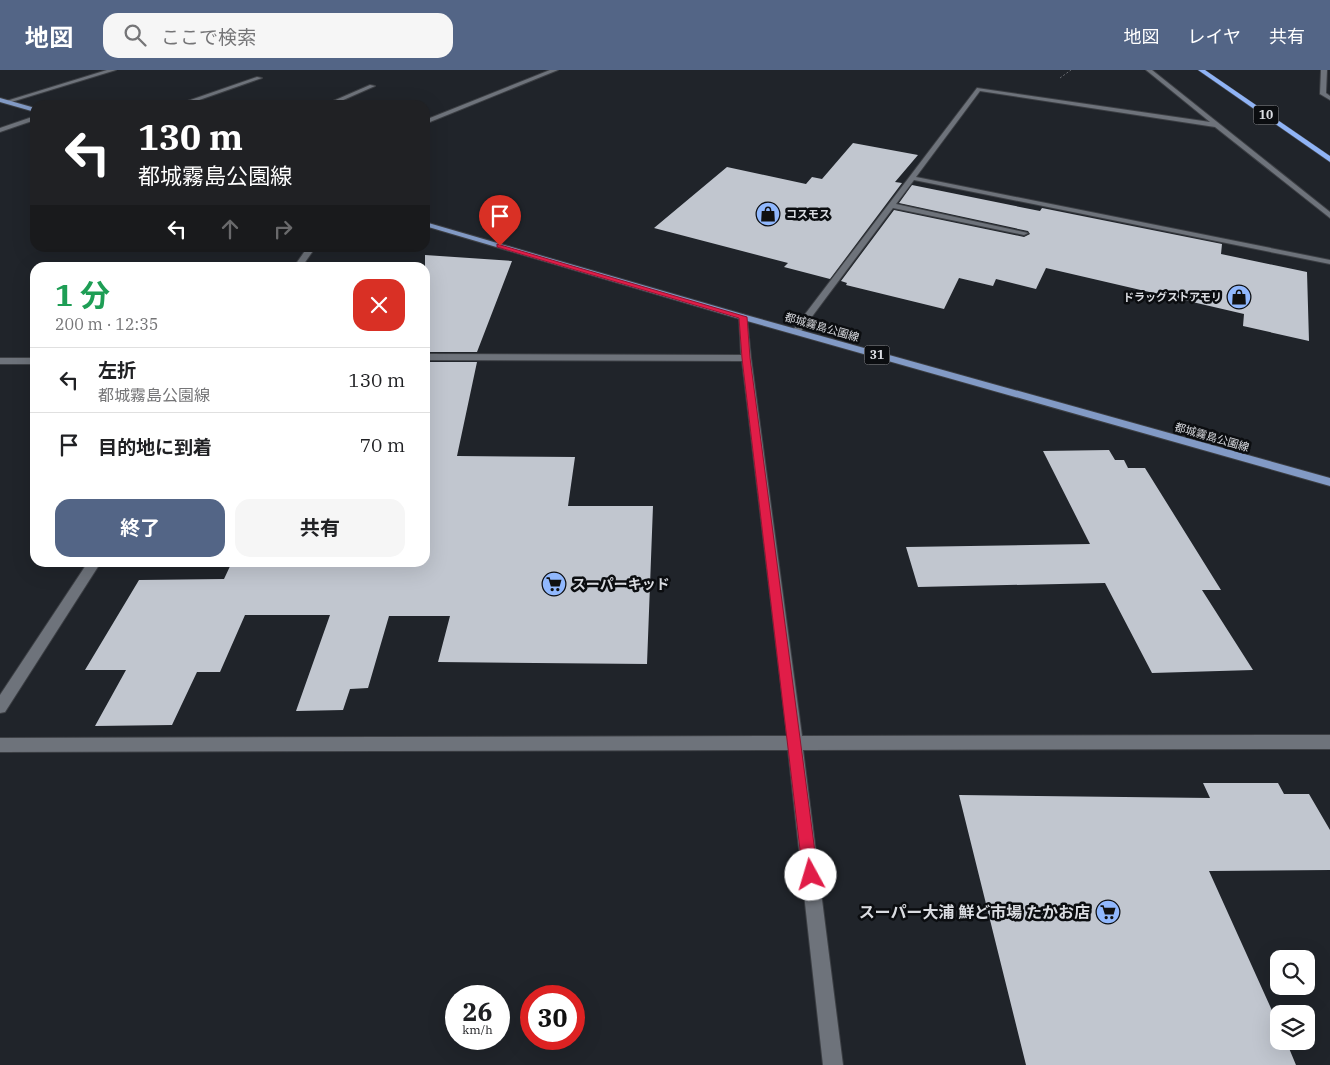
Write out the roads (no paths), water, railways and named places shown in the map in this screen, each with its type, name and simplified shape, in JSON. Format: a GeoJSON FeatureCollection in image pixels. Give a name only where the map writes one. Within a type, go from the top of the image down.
{"type":"FeatureCollection","features":[{"type":"Feature","properties":{"kind":"highway","name":"10"},"geometry":{"type":"LineString","coordinates":[[1201,70],[1330,160]]}},
{"type":"Feature","properties":{"kind":"main road"},"geometry":{"type":"LineString","coordinates":[[3,101],[30,109]]}},
{"type":"Feature","properties":{"kind":"main road","name":"都城霧島公園線"},"geometry":{"type":"LineString","coordinates":[[430,225],[743,317],[1330,482]]}},
{"type":"Feature","properties":{"kind":"street"},"geometry":{"type":"LineString","coordinates":[[3,101],[113,70]]}},
{"type":"Feature","properties":{"kind":"street"},"geometry":{"type":"LineString","coordinates":[[430,120],[556,70]]}},
{"type":"Feature","properties":{"kind":"street"},"geometry":{"type":"LineString","coordinates":[[1149,70],[1330,216]]}},
{"type":"Feature","properties":{"kind":"street"},"geometry":{"type":"LineString","coordinates":[[1324,70],[1323,94],[1330,98]]}},
{"type":"Feature","properties":{"kind":"street"},"geometry":{"type":"LineString","coordinates":[[194,100],[259,78]]}},
{"type":"Feature","properties":{"kind":"street"},"geometry":{"type":"LineString","coordinates":[[339,100],[372,86]]}},
{"type":"Feature","properties":{"kind":"street"},"geometry":{"type":"LineString","coordinates":[[796,332],[979,89],[1217,125]]}},
{"type":"Feature","properties":{"kind":"street"},"geometry":{"type":"LineString","coordinates":[[0,130],[30,120]]}},
{"type":"Feature","properties":{"kind":"street"},"geometry":{"type":"LineString","coordinates":[[912,178],[1330,262]]}},
{"type":"Feature","properties":{"kind":"street"},"geometry":{"type":"LineString","coordinates":[[891,205],[1024,233]]}},
{"type":"Feature","properties":{"kind":"street"},"geometry":{"type":"LineString","coordinates":[[743,317],[746,358],[795,743],[833,1065]]}},
{"type":"Feature","properties":{"kind":"street"},"geometry":{"type":"LineString","coordinates":[[430,357],[746,358]]}},
{"type":"Feature","properties":{"kind":"street"},"geometry":{"type":"LineString","coordinates":[[0,361],[30,360]]}},
{"type":"Feature","properties":{"kind":"street"},"geometry":{"type":"LineString","coordinates":[[0,707],[92,567]]}},
{"type":"Feature","properties":{"kind":"street"},"geometry":{"type":"LineString","coordinates":[[0,744],[1330,742]]}},
{"type":"Feature","properties":{"kind":"place","name":"コスモス"},"geometry":{"type":"Point","coordinates":[768,214]}},
{"type":"Feature","properties":{"kind":"place","name":"ドラッグストアモリ"},"geometry":{"type":"Point","coordinates":[1239,297]}},
{"type":"Feature","properties":{"kind":"place","name":"スーパーキッド"},"geometry":{"type":"Point","coordinates":[554,584]}},
{"type":"Feature","properties":{"kind":"place","name":"スーパー大浦 鮮ど市場 たかお店"},"geometry":{"type":"Point","coordinates":[1108,912]}}]}
